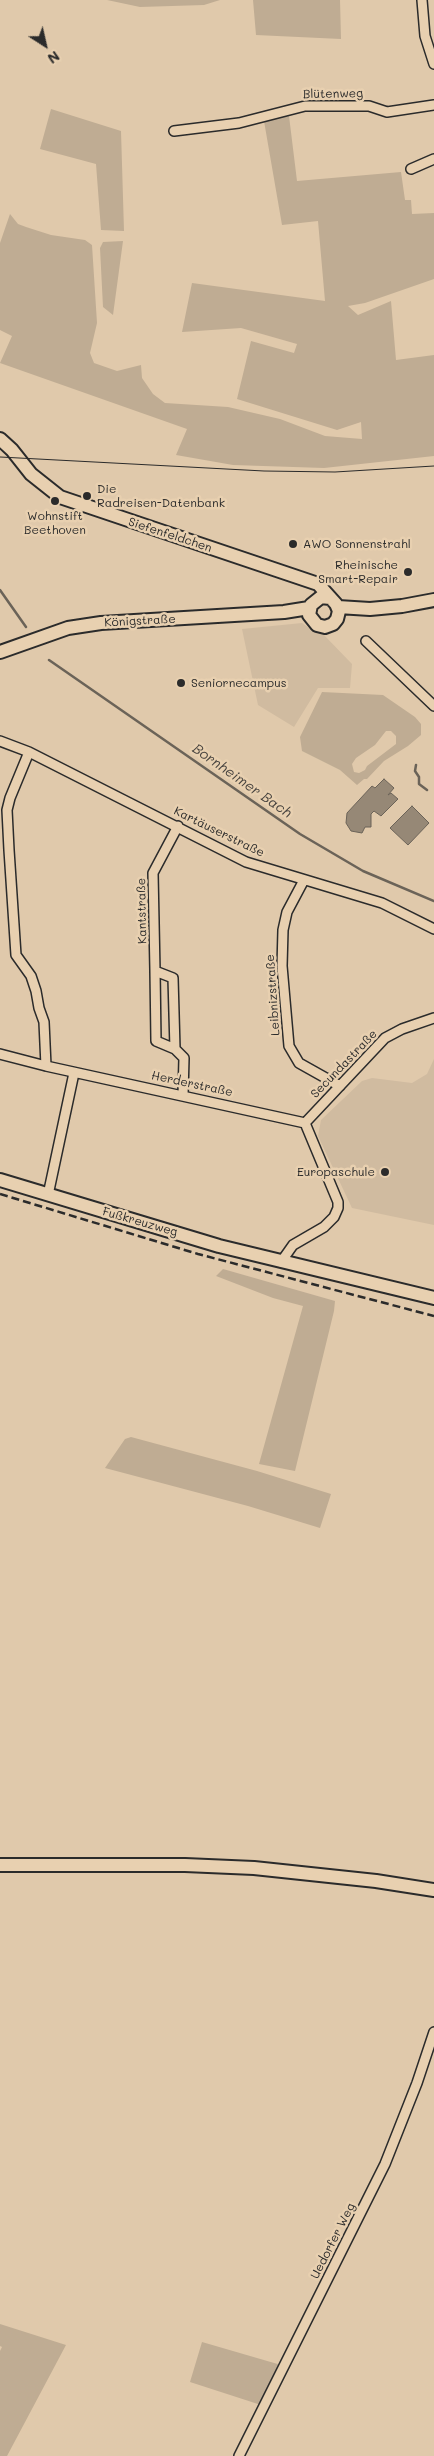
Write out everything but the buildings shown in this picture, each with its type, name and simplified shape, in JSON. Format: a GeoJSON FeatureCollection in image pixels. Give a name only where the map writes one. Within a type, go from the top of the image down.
{"type":"FeatureCollection","features":[{"type":"Feature","properties":{"kind":"street"},"geometry":{"type":"LineString","coordinates":[[422,0],[425,36],[434,64]]}},
{"type":"Feature","properties":{"kind":"street","name":"Blütenweg"},"geometry":{"type":"LineString","coordinates":[[174,131],[239,123],[305,106],[369,106],[387,112],[434,106]]}},
{"type":"Feature","properties":{"kind":"street"},"geometry":{"type":"LineString","coordinates":[[411,169],[434,159]]}},
{"type":"Feature","properties":{"kind":"street","name":"Siefenfeldchen"},"geometry":{"type":"LineString","coordinates":[[0,439],[12,450],[31,474],[60,497],[318,584],[336,607]]}},
{"type":"Feature","properties":{"kind":"street"},"geometry":{"type":"LineString","coordinates":[[304,580],[312,609]]}},
{"type":"Feature","properties":{"kind":"street","name":"Königstraße"},"geometry":{"type":"LineString","coordinates":[[0,652],[68,628],[100,623],[336,607],[350,616],[370,609],[434,600]]}},
{"type":"Feature","properties":{"kind":"street","name":"Königstraße"},"geometry":{"type":"LineString","coordinates":[[312,609],[317,625],[325,627],[332,624],[336,607]]}},
{"type":"Feature","properties":{"kind":"street"},"geometry":{"type":"LineString","coordinates":[[366,641],[434,706]]}},
{"type":"Feature","properties":{"kind":"street","name":"Kartäuserstraße"},"geometry":{"type":"LineString","coordinates":[[0,740],[29,752],[246,862],[382,903],[434,929]]}},
{"type":"Feature","properties":{"kind":"street"},"geometry":{"type":"LineString","coordinates":[[29,752],[10,798],[8,810],[9,850],[16,955],[32,976],[38,1008],[44,1022],[46,1066]]}},
{"type":"Feature","properties":{"kind":"street","name":"Kantstraße"},"geometry":{"type":"LineString","coordinates":[[175,1048],[156,1041],[153,873],[178,826]]}},
{"type":"Feature","properties":{"kind":"street","name":"Leibnizstraße"},"geometry":{"type":"LineString","coordinates":[[304,880],[287,912],[283,930],[282,966],[289,1046],[299,1063],[340,1086]]}},
{"type":"Feature","properties":{"kind":"street"},"geometry":{"type":"LineString","coordinates":[[155,971],[172,978],[175,1048],[184,1058],[183,1095]]}},
{"type":"Feature","properties":{"kind":"street","name":"Secundastraße"},"geometry":{"type":"LineString","coordinates":[[305,1123],[393,1032],[434,1018]]}},
{"type":"Feature","properties":{"kind":"street","name":"Herderstraße"},"geometry":{"type":"LineString","coordinates":[[0,1054],[46,1066],[305,1123]]}},
{"type":"Feature","properties":{"kind":"street"},"geometry":{"type":"LineString","coordinates":[[48,1195],[74,1072]]}},
{"type":"Feature","properties":{"kind":"street"},"geometry":{"type":"LineString","coordinates":[[281,1262],[293,1245],[324,1227],[334,1218],[338,1208],[338,1202],[305,1123]]}},
{"type":"Feature","properties":{"kind":"street","name":"Fußkreuzweg"},"geometry":{"type":"LineString","coordinates":[[0,1180],[281,1262],[434,1298]]}},
{"type":"Feature","properties":{"kind":"street"},"geometry":{"type":"LineString","coordinates":[[0,1866],[138,1865],[254,1868],[376,1881],[432,1891]]}},
{"type":"Feature","properties":{"kind":"street","name":"Uedorfer Weg"},"geometry":{"type":"LineString","coordinates":[[239,2456],[385,2164],[417,2083],[434,2032]]}},
{"type":"Feature","properties":{"kind":"shaded area"},"geometry":{"type":"Polygon","coordinates":[[[107,0],[220,0],[204,5],[140,7],[107,0]]]}},
{"type":"Feature","properties":{"kind":"shaded area"},"geometry":{"type":"Polygon","coordinates":[[[253,0],[340,0],[341,39],[256,35],[253,0]]]}},
{"type":"Feature","properties":{"kind":"shaded area"},"geometry":{"type":"Polygon","coordinates":[[[51,109],[121,131],[124,231],[101,230],[96,164],[40,149],[51,109]]]}},
{"type":"Feature","properties":{"kind":"shaded area"},"geometry":{"type":"Polygon","coordinates":[[[289,116],[297,181],[401,172],[405,200],[411,200],[412,214],[434,213],[434,279],[365,303],[348,306],[358,315],[391,301],[396,360],[434,355],[434,456],[324,468],[233,465],[176,455],[187,429],[0,363],[12,336],[0,330],[0,243],[10,214],[18,224],[51,235],[85,240],[92,245],[97,323],[90,353],[94,363],[117,371],[141,365],[142,378],[153,394],[165,403],[228,407],[280,419],[325,436],[362,439],[361,422],[337,430],[237,399],[251,341],[294,353],[297,344],[241,328],[182,332],[192,283],[325,301],[318,221],[282,225],[264,121],[289,116]]]}},
{"type":"Feature","properties":{"kind":"shaded area"},"geometry":{"type":"Polygon","coordinates":[[[123,241],[113,315],[103,307],[100,248],[103,242],[123,241]]]}},
{"type":"Feature","properties":{"kind":"shaded area"},"geometry":{"type":"Polygon","coordinates":[[[302,623],[316,633],[323,634],[352,664],[350,688],[318,688],[294,727],[258,705],[242,629],[302,623]]]}},
{"type":"Feature","properties":{"kind":"shaded area"},"geometry":{"type":"Polygon","coordinates":[[[322,692],[383,695],[415,717],[421,724],[421,735],[408,746],[384,761],[367,779],[364,779],[357,785],[340,770],[302,751],[300,737],[322,692]],[[386,731],[375,745],[356,758],[352,764],[354,772],[359,773],[365,770],[367,766],[396,744],[396,736],[391,731],[386,731]]]}},
{"type":"Feature","properties":{"kind":"shaded area"},"geometry":{"type":"Polygon","coordinates":[[[384,779],[394,788],[388,795],[391,793],[398,799],[381,816],[374,811],[371,814],[371,827],[365,827],[362,833],[351,831],[346,823],[347,813],[372,786],[375,788],[384,779]]]}},
{"type":"Feature","properties":{"kind":"shaded area"},"geometry":{"type":"Polygon","coordinates":[[[412,806],[429,823],[408,845],[390,828],[412,806]]]}},
{"type":"Feature","properties":{"kind":"shaded area","name":"Europaschule"},"geometry":{"type":"Polygon","coordinates":[[[434,1059],[434,1225],[352,1208],[318,1136],[321,1120],[362,1081],[372,1078],[412,1083],[427,1074],[434,1059]]]}},
{"type":"Feature","properties":{"kind":"shaded area"},"geometry":{"type":"Polygon","coordinates":[[[223,1269],[335,1301],[295,1471],[259,1464],[303,1306],[273,1298],[216,1276],[223,1269]]]}},
{"type":"Feature","properties":{"kind":"shaded area"},"geometry":{"type":"Polygon","coordinates":[[[131,1437],[257,1471],[331,1494],[320,1528],[248,1506],[105,1468],[125,1439],[131,1437]]]}},
{"type":"Feature","properties":{"kind":"shaded area"},"geometry":{"type":"Polygon","coordinates":[[[0,2324],[66,2345],[7,2456],[0,2456],[0,2351],[2,2347],[0,2346],[0,2324]]]}},
{"type":"Feature","properties":{"kind":"shaded area"},"geometry":{"type":"Polygon","coordinates":[[[202,2342],[281,2365],[261,2405],[190,2382],[202,2342]]]}},
{"type":"Feature","properties":{"kind":"waterway"},"geometry":{"type":"LineString","coordinates":[[0,590],[26,627]]}},
{"type":"Feature","properties":{"kind":"waterway","name":"Bornheimer Bach"},"geometry":{"type":"LineString","coordinates":[[49,660],[300,834],[363,871],[434,901]]}},
{"type":"Feature","properties":{"kind":"waterway"},"geometry":{"type":"LineString","coordinates":[[416,765],[415,771],[419,777],[419,784],[427,790]]}},
{"type":"Feature","properties":{"kind":"tram line"},"geometry":{"type":"LineString","coordinates":[[0,457],[264,471],[335,472],[434,466]]}},
{"type":"Feature","properties":{"kind":"railway"},"geometry":{"type":"LineString","coordinates":[[0,1194],[198,1254],[434,1316]]}},
{"type":"Feature","properties":{"kind":"place","name":"Die Radreisen-Datenbank"},"geometry":{"type":"Point","coordinates":[87,496]}},
{"type":"Feature","properties":{"kind":"place","name":"Wohnstift Beethoven"},"geometry":{"type":"Point","coordinates":[55,501]}},
{"type":"Feature","properties":{"kind":"place","name":"AWO Sonnenstrahl"},"geometry":{"type":"Point","coordinates":[293,544]}},
{"type":"Feature","properties":{"kind":"place","name":"Rheinische Smart-Repair"},"geometry":{"type":"Point","coordinates":[408,572]}},
{"type":"Feature","properties":{"kind":"place","name":"Seniornecampus"},"geometry":{"type":"Point","coordinates":[181,683]}},
{"type":"Feature","properties":{"kind":"place","name":"Europaschule"},"geometry":{"type":"Point","coordinates":[385,1172]}}]}
